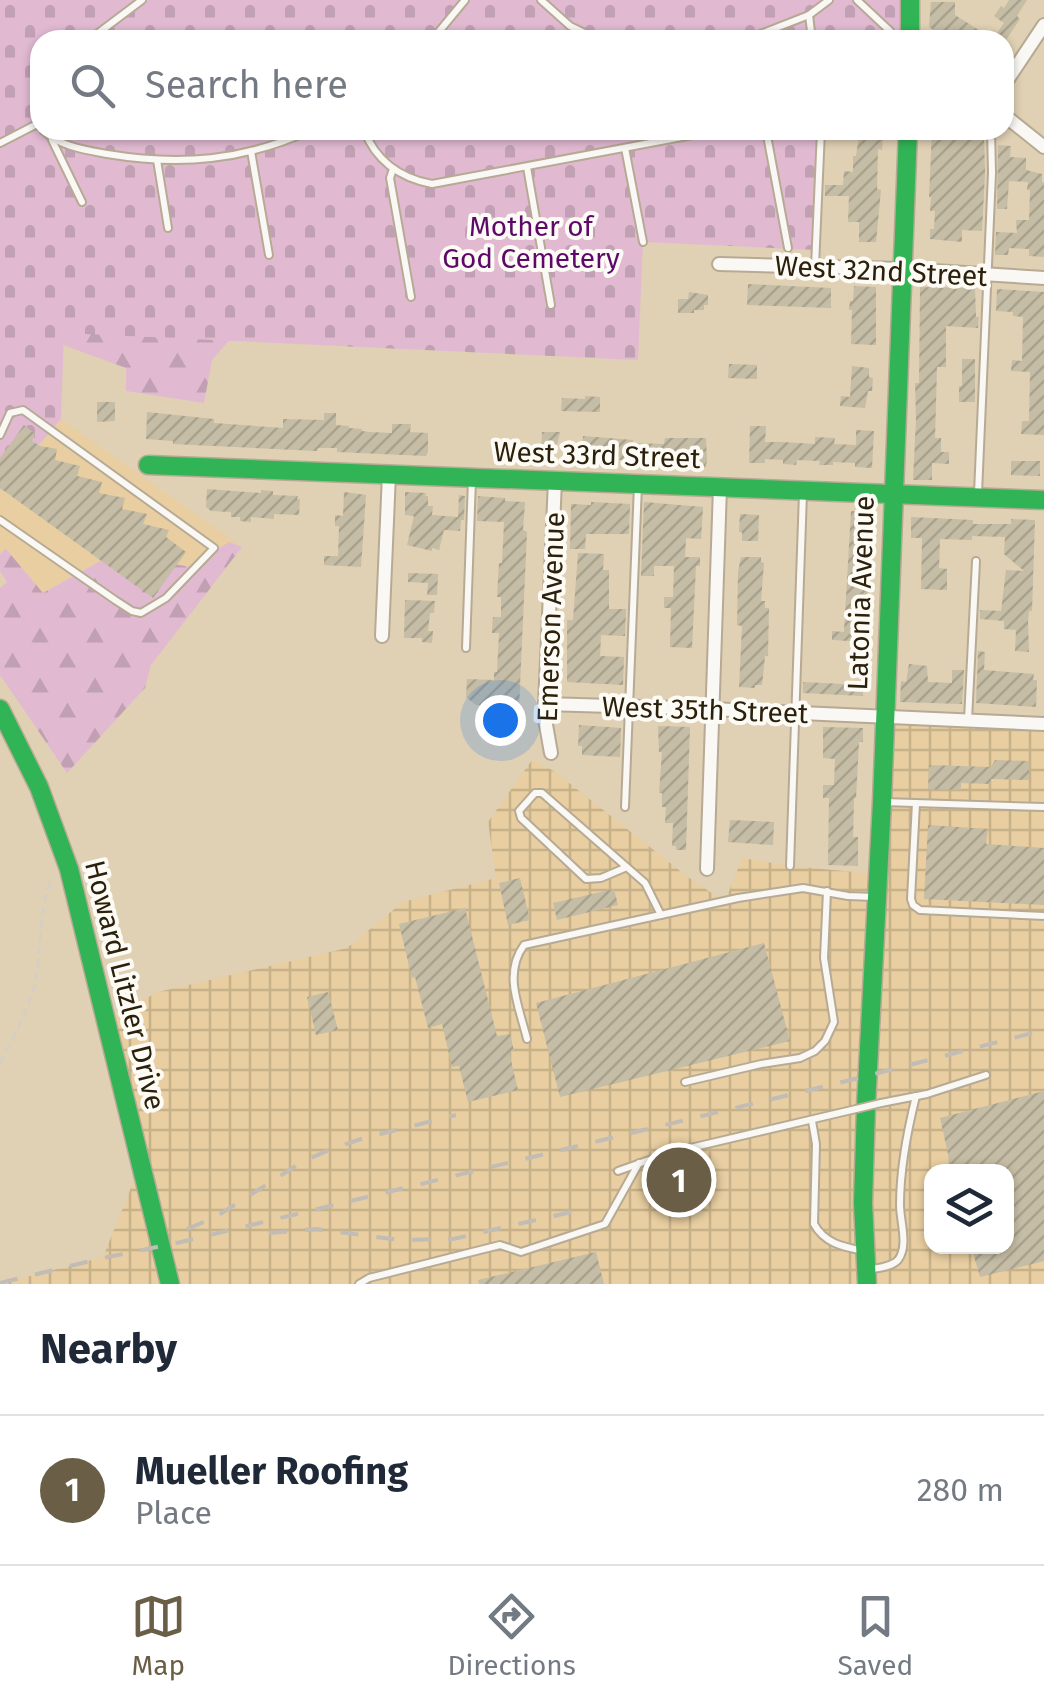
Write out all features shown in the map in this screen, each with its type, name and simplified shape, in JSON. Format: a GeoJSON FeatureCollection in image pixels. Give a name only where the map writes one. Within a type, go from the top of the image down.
{"type":"FeatureCollection","features":[{"type":"Feature","properties":{"kind":"street"},"geometry":{"type":"LineString","coordinates":[[910,0],[910,30]]}},
{"type":"Feature","properties":{"kind":"street"},"geometry":{"type":"LineString","coordinates":[[1014,71],[1044,25]]}},
{"type":"Feature","properties":{"kind":"street"},"geometry":{"type":"LineString","coordinates":[[1014,123],[1044,147]]}},
{"type":"Feature","properties":{"kind":"street","name":"Latonia Avenue"},"geometry":{"type":"LineString","coordinates":[[866,1269],[863,1204],[908,140]]}},
{"type":"Feature","properties":{"kind":"street","name":"West 32nd Street"},"geometry":{"type":"LineString","coordinates":[[719,264],[1044,278]]}},
{"type":"Feature","properties":{"kind":"street","name":"West 33rd Street"},"geometry":{"type":"LineString","coordinates":[[148,465],[1044,500]]}},
{"type":"Feature","properties":{"kind":"street"},"geometry":{"type":"LineString","coordinates":[[382,636],[388,474]]}},
{"type":"Feature","properties":{"kind":"street","name":"Emerson Avenue"},"geometry":{"type":"LineString","coordinates":[[551,753],[545,719],[556,481]]}},
{"type":"Feature","properties":{"kind":"street"},"geometry":{"type":"LineString","coordinates":[[706,869],[720,487]]}},
{"type":"Feature","properties":{"kind":"street","name":"West 35th Street"},"geometry":{"type":"LineString","coordinates":[[546,704],[1044,724]]}},
{"type":"Feature","properties":{"kind":"street","name":"Howard Litzler Drive"},"geometry":{"type":"LineString","coordinates":[[0,709],[34,775],[69,869],[170,1284]]}},
{"type":"Feature","properties":{"kind":"lane"},"geometry":{"type":"LineString","coordinates":[[102,30],[142,0]]}},
{"type":"Feature","properties":{"kind":"lane"},"geometry":{"type":"LineString","coordinates":[[440,30],[465,0]]}},
{"type":"Feature","properties":{"kind":"lane"},"geometry":{"type":"LineString","coordinates":[[541,0],[578,30]]}},
{"type":"Feature","properties":{"kind":"lane"},"geometry":{"type":"LineString","coordinates":[[770,30],[808,15],[829,0]]}},
{"type":"Feature","properties":{"kind":"lane"},"geometry":{"type":"LineString","coordinates":[[857,0],[888,30]]}},
{"type":"Feature","properties":{"kind":"lane"},"geometry":{"type":"LineString","coordinates":[[808,15],[810,30]]}},
{"type":"Feature","properties":{"kind":"lane"},"geometry":{"type":"LineString","coordinates":[[0,142],[30,131]]}},
{"type":"Feature","properties":{"kind":"lane"},"geometry":{"type":"LineString","coordinates":[[52,140],[82,202]]}},
{"type":"Feature","properties":{"kind":"lane"},"geometry":{"type":"LineString","coordinates":[[58,140],[94,151],[156,160],[208,160],[250,152],[283,140]]}},
{"type":"Feature","properties":{"kind":"lane"},"geometry":{"type":"LineString","coordinates":[[369,140],[376,154],[393,169],[418,182],[432,184],[666,140]]}},
{"type":"Feature","properties":{"kind":"lane"},"geometry":{"type":"LineString","coordinates":[[768,140],[788,248]]}},
{"type":"Feature","properties":{"kind":"lane"},"geometry":{"type":"LineString","coordinates":[[814,268],[820,140]]}},
{"type":"Feature","properties":{"kind":"lane"},"geometry":{"type":"LineString","coordinates":[[978,498],[991,140]]}},
{"type":"Feature","properties":{"kind":"lane"},"geometry":{"type":"LineString","coordinates":[[624,148],[643,242]]}},
{"type":"Feature","properties":{"kind":"lane"},"geometry":{"type":"LineString","coordinates":[[250,152],[269,255]]}},
{"type":"Feature","properties":{"kind":"lane"},"geometry":{"type":"LineString","coordinates":[[156,160],[168,228]]}},
{"type":"Feature","properties":{"kind":"lane"},"geometry":{"type":"LineString","coordinates":[[527,167],[551,305]]}},
{"type":"Feature","properties":{"kind":"lane"},"geometry":{"type":"LineString","coordinates":[[393,169],[390,178],[412,296]]}},
{"type":"Feature","properties":{"kind":"lane"},"geometry":{"type":"LineString","coordinates":[[0,435],[10,413],[22,410],[214,548],[166,598],[141,613],[115,600],[0,520]]}},
{"type":"Feature","properties":{"kind":"lane"},"geometry":{"type":"LineString","coordinates":[[466,648],[472,477]]}},
{"type":"Feature","properties":{"kind":"lane"},"geometry":{"type":"LineString","coordinates":[[626,808],[638,484]]}},
{"type":"Feature","properties":{"kind":"lane"},"geometry":{"type":"LineString","coordinates":[[790,866],[803,490]]}},
{"type":"Feature","properties":{"kind":"lane"},"geometry":{"type":"LineString","coordinates":[[968,721],[976,560]]}},
{"type":"Feature","properties":{"kind":"lane"},"geometry":{"type":"LineString","coordinates":[[626,868],[601,878],[586,879],[520,818],[520,810],[535,793],[542,793],[645,883],[660,915]]}},
{"type":"Feature","properties":{"kind":"lane"},"geometry":{"type":"LineString","coordinates":[[882,802],[1044,807]]}},
{"type":"Feature","properties":{"kind":"lane"},"geometry":{"type":"LineString","coordinates":[[916,804],[910,899],[913,906],[920,910],[1044,916]]}},
{"type":"Feature","properties":{"kind":"lane"},"geometry":{"type":"LineString","coordinates":[[527,1039],[511,972],[515,956],[524,945],[738,898],[803,888],[876,897]]}},
{"type":"Feature","properties":{"kind":"lane"},"geometry":{"type":"LineString","coordinates":[[685,1082],[800,1058],[825,1041],[834,1022],[824,958],[827,891]]}},
{"type":"Feature","properties":{"kind":"lane"},"geometry":{"type":"LineString","coordinates":[[618,1170],[712,1142],[916,1096],[986,1075]]}},
{"type":"Feature","properties":{"kind":"lane"},"geometry":{"type":"LineString","coordinates":[[812,1120],[816,1144],[814,1224],[819,1234],[866,1269],[892,1264],[904,1248],[902,1164],[916,1096]]}},
{"type":"Feature","properties":{"kind":"lane"},"geometry":{"type":"LineString","coordinates":[[360,1284],[370,1278],[500,1246],[521,1252],[605,1224],[638,1163]]}},
{"type":"Feature","properties":{"kind":"path"},"geometry":{"type":"LineString","coordinates":[[0,1064],[33,992],[49,884],[58,872],[69,869]]}},
{"type":"Feature","properties":{"kind":"shaded area"},"geometry":{"type":"Polygon","coordinates":[[[61,419],[242,547],[229,542],[192,567],[113,554],[42,593],[6,549],[0,554],[0,490],[61,419]]]}},
{"type":"Feature","properties":{"kind":"shaded area"},"geometry":{"type":"Polygon","coordinates":[[[884,718],[1044,724],[1044,1284],[0,1284],[103,1257],[141,1163],[107,1019],[158,992],[347,948],[403,902],[496,878],[488,822],[532,760],[554,771],[725,902],[742,858],[877,874],[884,718]]]}},
{"type":"Feature","properties":{"kind":"green space","name":"Mother of God Cemetery"},"geometry":{"type":"Polygon","coordinates":[[[0,0],[910,0],[910,30],[30,30],[30,140],[821,140],[816,250],[643,242],[638,360],[64,333],[61,419],[0,490],[0,0]]]}},
{"type":"Feature","properties":{"kind":"green space"},"geometry":{"type":"Polygon","coordinates":[[[6,324],[239,329],[212,360],[204,403],[126,391],[126,368],[6,324]]]}},
{"type":"Feature","properties":{"kind":"green space"},"geometry":{"type":"Polygon","coordinates":[[[229,542],[242,547],[151,665],[145,688],[67,773],[0,675],[0,588],[7,582],[0,571],[0,554],[6,549],[43,593],[113,554],[191,567],[229,542]]]}},
{"type":"Feature","properties":{"kind":"building"},"geometry":{"type":"Polygon","coordinates":[[[1009,0],[1027,0],[1013,30],[999,30],[1004,23],[994,16],[1001,6],[1004,8],[1009,0]]]}},
{"type":"Feature","properties":{"kind":"building"},"geometry":{"type":"Polygon","coordinates":[[[931,2],[955,2],[955,15],[979,30],[929,27],[931,2]]]}},
{"type":"Feature","properties":{"kind":"building"},"geometry":{"type":"Polygon","coordinates":[[[858,140],[883,140],[882,150],[878,149],[877,189],[881,190],[876,242],[859,242],[859,222],[848,222],[849,196],[825,196],[825,185],[843,185],[844,171],[853,172],[858,140]]]}},
{"type":"Feature","properties":{"kind":"building"},"geometry":{"type":"Polygon","coordinates":[[[932,140],[984,140],[982,231],[962,230],[962,242],[930,239],[935,211],[930,211],[932,140]]]}},
{"type":"Feature","properties":{"kind":"building"},"geometry":{"type":"Polygon","coordinates":[[[998,145],[1011,146],[1010,157],[1026,158],[1026,170],[1042,174],[1044,257],[1029,256],[1029,249],[1009,248],[1008,255],[995,255],[996,232],[1017,233],[1016,220],[1029,220],[1030,190],[1028,182],[1009,181],[1007,209],[997,209],[998,145]]]}},
{"type":"Feature","properties":{"kind":"building"},"geometry":{"type":"Polygon","coordinates":[[[748,284],[831,288],[831,308],[747,305],[748,284]]]}},
{"type":"Feature","properties":{"kind":"building"},"geometry":{"type":"Polygon","coordinates":[[[854,286],[876,287],[876,345],[851,344],[849,310],[854,286]]]}},
{"type":"Feature","properties":{"kind":"building"},"geometry":{"type":"Polygon","coordinates":[[[920,287],[975,288],[979,317],[978,328],[946,326],[946,367],[937,367],[935,438],[941,438],[941,452],[949,452],[949,464],[932,463],[932,480],[913,480],[920,287]]]}},
{"type":"Feature","properties":{"kind":"building"},"geometry":{"type":"Polygon","coordinates":[[[997,289],[1044,292],[1044,435],[1021,434],[1022,421],[1029,421],[1030,372],[1011,371],[1012,360],[1022,361],[1023,317],[996,311],[997,289]]]}},
{"type":"Feature","properties":{"kind":"building"},"geometry":{"type":"Polygon","coordinates":[[[689,292],[708,295],[708,305],[694,313],[678,313],[678,299],[688,299],[689,292]]]}},
{"type":"Feature","properties":{"kind":"building"},"geometry":{"type":"Polygon","coordinates":[[[962,359],[975,359],[975,402],[959,402],[962,359]]]}},
{"type":"Feature","properties":{"kind":"building"},"geometry":{"type":"Polygon","coordinates":[[[729,364],[757,365],[757,379],[728,378],[729,364]]]}},
{"type":"Feature","properties":{"kind":"building"},"geometry":{"type":"Polygon","coordinates":[[[852,366],[869,368],[869,377],[873,378],[865,408],[840,406],[841,396],[850,397],[852,366]]]}},
{"type":"Feature","properties":{"kind":"building"},"geometry":{"type":"Polygon","coordinates":[[[600,397],[600,412],[561,411],[562,398],[600,397]]]}},
{"type":"Feature","properties":{"kind":"building"},"geometry":{"type":"Polygon","coordinates":[[[97,402],[115,402],[115,421],[97,422],[97,402]]]}},
{"type":"Feature","properties":{"kind":"building"},"geometry":{"type":"Polygon","coordinates":[[[147,412],[214,419],[214,423],[283,428],[283,419],[324,420],[324,413],[336,413],[336,425],[362,431],[392,433],[392,424],[411,424],[410,432],[428,433],[428,452],[426,456],[337,452],[337,448],[317,451],[173,444],[146,439],[147,412]]]}},
{"type":"Feature","properties":{"kind":"building"},"geometry":{"type":"Polygon","coordinates":[[[24,425],[35,434],[32,441],[57,449],[55,460],[80,466],[77,476],[102,482],[99,493],[125,498],[122,509],[147,514],[143,524],[169,530],[166,537],[186,552],[153,598],[0,488],[0,458],[24,425]]]}},
{"type":"Feature","properties":{"kind":"building"},"geometry":{"type":"Polygon","coordinates":[[[750,426],[766,426],[765,442],[815,444],[815,437],[835,438],[834,444],[856,445],[856,430],[874,431],[872,468],[855,467],[855,463],[819,465],[820,461],[797,460],[796,465],[765,459],[765,463],[749,463],[750,426]]]}},
{"type":"Feature","properties":{"kind":"building"},"geometry":{"type":"Polygon","coordinates":[[[542,432],[560,432],[555,455],[541,455],[542,432]]]}},
{"type":"Feature","properties":{"kind":"building"},"geometry":{"type":"Polygon","coordinates":[[[583,436],[664,444],[665,438],[706,438],[707,461],[705,468],[642,465],[642,461],[619,460],[615,456],[582,455],[583,436]]]}},
{"type":"Feature","properties":{"kind":"building"},"geometry":{"type":"Polygon","coordinates":[[[1011,461],[1040,461],[1040,476],[1011,475],[1011,461]]]}},
{"type":"Feature","properties":{"kind":"building"},"geometry":{"type":"Polygon","coordinates":[[[207,489],[261,490],[273,491],[273,495],[298,496],[299,515],[274,514],[274,519],[251,517],[251,522],[240,521],[240,517],[231,517],[231,512],[206,507],[207,489]]]}},
{"type":"Feature","properties":{"kind":"building"},"geometry":{"type":"Polygon","coordinates":[[[344,492],[366,495],[361,567],[324,565],[324,556],[338,556],[339,526],[335,526],[335,515],[343,516],[344,492]]]}},
{"type":"Feature","properties":{"kind":"building"},"geometry":{"type":"Polygon","coordinates":[[[405,492],[426,493],[428,506],[433,506],[432,515],[458,517],[459,495],[465,496],[460,531],[444,530],[439,550],[407,545],[414,516],[405,515],[405,492]]]}},
{"type":"Feature","properties":{"kind":"building"},"geometry":{"type":"Polygon","coordinates":[[[478,496],[525,502],[519,708],[476,705],[466,697],[467,679],[494,680],[499,633],[492,633],[493,617],[501,617],[501,597],[497,597],[504,522],[477,521],[478,496]]]}},
{"type":"Feature","properties":{"kind":"building"},"geometry":{"type":"Polygon","coordinates":[[[644,502],[703,507],[701,539],[686,538],[685,557],[700,557],[700,566],[696,566],[692,648],[670,647],[671,608],[664,608],[664,597],[673,597],[674,566],[654,566],[654,576],[641,576],[644,502]]]}},
{"type":"Feature","properties":{"kind":"building"},"geometry":{"type":"Polygon","coordinates":[[[571,504],[630,504],[629,534],[586,534],[585,549],[570,549],[571,504]]]}},
{"type":"Feature","properties":{"kind":"building"},"geometry":{"type":"Polygon","coordinates":[[[851,511],[872,512],[866,642],[832,640],[832,631],[844,632],[851,511]]]}},
{"type":"Feature","properties":{"kind":"building"},"geometry":{"type":"Polygon","coordinates":[[[740,514],[759,515],[758,541],[742,541],[740,514]]]}},
{"type":"Feature","properties":{"kind":"building"},"geometry":{"type":"Polygon","coordinates":[[[911,517],[973,520],[973,524],[1035,520],[1029,652],[1015,651],[1016,630],[1004,629],[1004,621],[980,619],[980,610],[1001,611],[1006,570],[1024,571],[1004,554],[1005,537],[940,539],[939,568],[947,569],[947,590],[921,589],[922,538],[911,538],[911,517]]]}},
{"type":"Feature","properties":{"kind":"building"},"geometry":{"type":"Polygon","coordinates":[[[578,553],[604,554],[603,570],[609,570],[609,609],[626,609],[625,636],[601,635],[600,656],[624,657],[623,685],[567,682],[567,620],[573,620],[578,553]]]}},
{"type":"Feature","properties":{"kind":"building"},"geometry":{"type":"Polygon","coordinates":[[[741,557],[761,557],[761,601],[769,608],[768,656],[762,685],[755,688],[739,687],[741,557]]]}},
{"type":"Feature","properties":{"kind":"building"},"geometry":{"type":"Polygon","coordinates":[[[408,573],[438,574],[437,595],[427,595],[428,583],[408,582],[408,573]]]}},
{"type":"Feature","properties":{"kind":"building"},"geometry":{"type":"Polygon","coordinates":[[[405,600],[435,601],[428,631],[433,631],[432,643],[422,642],[422,638],[404,638],[405,600]]]}},
{"type":"Feature","properties":{"kind":"building"},"geometry":{"type":"Polygon","coordinates":[[[978,651],[985,652],[984,670],[1034,674],[1036,707],[976,703],[978,651]]]}},
{"type":"Feature","properties":{"kind":"building"},"geometry":{"type":"Polygon","coordinates":[[[909,664],[927,666],[928,682],[952,683],[952,670],[964,670],[962,704],[900,702],[901,681],[906,682],[909,664]]]}},
{"type":"Feature","properties":{"kind":"building"},"geometry":{"type":"Polygon","coordinates":[[[803,682],[863,685],[863,696],[803,693],[803,682]]]}},
{"type":"Feature","properties":{"kind":"building"},"geometry":{"type":"Polygon","coordinates":[[[579,725],[621,728],[620,757],[582,755],[582,746],[578,746],[579,725]]]}},
{"type":"Feature","properties":{"kind":"building"},"geometry":{"type":"Polygon","coordinates":[[[658,726],[690,727],[686,850],[672,846],[673,823],[665,823],[666,807],[662,807],[659,793],[662,752],[658,726]]]}},
{"type":"Feature","properties":{"kind":"building"},"geometry":{"type":"Polygon","coordinates":[[[823,727],[863,728],[854,798],[853,837],[858,837],[858,866],[828,865],[829,798],[823,798],[823,785],[834,785],[835,759],[823,758],[823,727]]]}},
{"type":"Feature","properties":{"kind":"building"},"geometry":{"type":"Polygon","coordinates":[[[995,760],[1029,761],[1029,780],[991,779],[990,784],[961,783],[961,790],[928,789],[929,765],[991,767],[995,760]]]}},
{"type":"Feature","properties":{"kind":"building"},"geometry":{"type":"Polygon","coordinates":[[[730,820],[774,822],[773,845],[728,842],[730,820]]]}},
{"type":"Feature","properties":{"kind":"building"},"geometry":{"type":"Polygon","coordinates":[[[928,825],[988,829],[986,844],[1044,848],[1044,905],[924,899],[928,825]]]}},
{"type":"Feature","properties":{"kind":"building"},"geometry":{"type":"Polygon","coordinates":[[[520,878],[530,920],[508,925],[499,883],[520,878]]]}},
{"type":"Feature","properties":{"kind":"building"},"geometry":{"type":"Polygon","coordinates":[[[614,889],[618,905],[557,920],[553,903],[614,889]]]}},
{"type":"Feature","properties":{"kind":"building"},"geometry":{"type":"Polygon","coordinates":[[[465,908],[497,1036],[510,1034],[514,1051],[509,1052],[518,1090],[468,1102],[459,1066],[452,1067],[442,1024],[428,1028],[399,924],[465,908]]]}},
{"type":"Feature","properties":{"kind":"building"},"geometry":{"type":"Polygon","coordinates":[[[764,943],[790,1041],[560,1097],[536,1003],[764,943]]]}},
{"type":"Feature","properties":{"kind":"building"},"geometry":{"type":"Polygon","coordinates":[[[328,992],[338,1030],[316,1035],[307,997],[328,992]]]}},
{"type":"Feature","properties":{"kind":"building"},"geometry":{"type":"Polygon","coordinates":[[[1044,1091],[1044,1261],[980,1277],[973,1254],[1014,1254],[1014,1164],[950,1164],[940,1118],[1044,1091]]]}},
{"type":"Feature","properties":{"kind":"building"},"geometry":{"type":"Polygon","coordinates":[[[700,1153],[715,1174],[661,1211],[643,1185],[686,1156],[700,1153]]]}},
{"type":"Feature","properties":{"kind":"building"},"geometry":{"type":"Polygon","coordinates":[[[596,1252],[604,1284],[479,1284],[478,1280],[596,1252]]]}},
{"type":"Feature","properties":{"kind":"railway"},"geometry":{"type":"LineString","coordinates":[[0,1283],[859,1078],[1044,1030]]}},
{"type":"Feature","properties":{"kind":"railway"},"geometry":{"type":"LineString","coordinates":[[187,1229],[214,1218],[302,1162],[331,1149],[456,1115]]}},
{"type":"Feature","properties":{"kind":"railway"},"geometry":{"type":"LineString","coordinates":[[269,1233],[316,1229],[399,1240],[453,1239],[584,1209]]}},
{"type":"Feature","properties":{"kind":"traffic: fast"},"geometry":{"type":"LineString","coordinates":[[910,0],[910,30]]}},
{"type":"Feature","properties":{"kind":"traffic: fast"},"geometry":{"type":"LineString","coordinates":[[867,1284],[863,1203],[866,1106],[908,140]]}},
{"type":"Feature","properties":{"kind":"traffic: fast"},"geometry":{"type":"LineString","coordinates":[[148,465],[1044,500]]}},
{"type":"Feature","properties":{"kind":"traffic: fast"},"geometry":{"type":"LineString","coordinates":[[0,709],[39,787],[69,869],[170,1284]]}},
{"type":"Feature","properties":{"kind":"place","name":"Mueller Roofing"},"geometry":{"type":"Point","coordinates":[679,1180]}}]}
